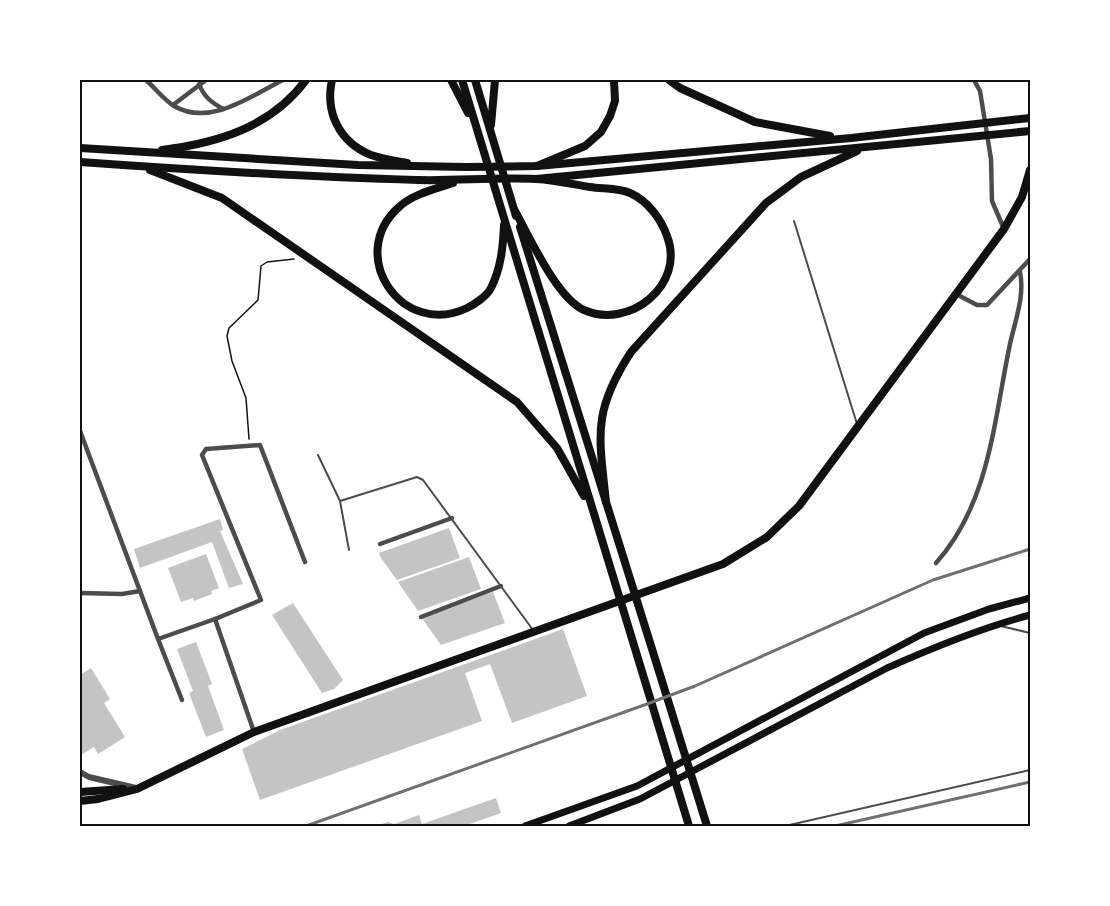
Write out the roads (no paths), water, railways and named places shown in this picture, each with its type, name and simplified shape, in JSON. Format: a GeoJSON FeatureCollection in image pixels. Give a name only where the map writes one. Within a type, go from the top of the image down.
{"type":"FeatureCollection","features":[{"type":"Feature","properties":{"kind":"highway"},"geometry":{"type":"LineString","coordinates":[[669,80],[680,88],[755,122],[851,138]]}},
{"type":"Feature","properties":{"kind":"highway"},"geometry":{"type":"LineString","coordinates":[[537,166],[851,138],[1030,118]]}},
{"type":"Feature","properties":{"kind":"highway"},"geometry":{"type":"LineString","coordinates":[[536,179],[1030,131]]}},
{"type":"Feature","properties":{"kind":"highway"},"geometry":{"type":"LineString","coordinates":[[606,502],[599,437],[601,417],[606,397],[631,352],[766,203],[801,177],[864,148]]}},
{"type":"Feature","properties":{"kind":"main road"},"geometry":{"type":"LineString","coordinates":[[141,153],[182,148],[238,133],[267,117],[298,91],[306,80]]}},
{"type":"Feature","properties":{"kind":"main road"},"geometry":{"type":"LineString","coordinates":[[332,80],[329,93],[330,111],[336,126],[348,141],[370,154],[423,167]]}},
{"type":"Feature","properties":{"kind":"main road"},"geometry":{"type":"LineString","coordinates":[[451,80],[479,136]]}},
{"type":"Feature","properties":{"kind":"main road"},"geometry":{"type":"LineString","coordinates":[[462,80],[689,826]]}},
{"type":"Feature","properties":{"kind":"main road"},"geometry":{"type":"LineString","coordinates":[[475,80],[581,429],[707,826]]}},
{"type":"Feature","properties":{"kind":"main road"},"geometry":{"type":"LineString","coordinates":[[491,133],[495,80]]}},
{"type":"Feature","properties":{"kind":"main road"},"geometry":{"type":"LineString","coordinates":[[80,148],[423,167],[537,166],[585,146],[601,132],[615,101],[614,80]]}},
{"type":"Feature","properties":{"kind":"main road"},"geometry":{"type":"LineString","coordinates":[[80,162],[418,180],[536,179],[629,193],[649,206],[662,223],[669,241],[671,256],[660,290],[635,310],[620,314],[603,315],[583,310],[567,298],[542,261],[515,211]]}},
{"type":"Feature","properties":{"kind":"main road"},"geometry":{"type":"LineString","coordinates":[[143,167],[222,198],[517,402],[557,448],[591,509]]}},
{"type":"Feature","properties":{"kind":"main road"},"geometry":{"type":"LineString","coordinates":[[80,801],[137,789],[254,732],[723,564],[767,537],[799,506],[1004,229],[1022,197],[1030,170]]}},
{"type":"Feature","properties":{"kind":"main road"},"geometry":{"type":"LineString","coordinates":[[460,180],[414,196],[400,205],[389,217],[378,241],[378,264],[384,283],[398,300],[415,310],[435,316],[456,313],[476,303],[490,290],[502,255],[504,218]]}},
{"type":"Feature","properties":{"kind":"main road"},"geometry":{"type":"LineString","coordinates":[[525,826],[637,786],[924,633],[989,609],[1030,598]]}},
{"type":"Feature","properties":{"kind":"main road"},"geometry":{"type":"LineString","coordinates":[[569,826],[640,799],[887,668],[929,649],[993,625],[1030,615]]}},
{"type":"Feature","properties":{"kind":"main road"},"geometry":{"type":"LineString","coordinates":[[80,792],[97,789],[137,789]]}},
{"type":"Feature","properties":{"kind":"street"},"geometry":{"type":"LineString","coordinates":[[146,80],[173,105],[197,114],[224,110],[283,80]]}},
{"type":"Feature","properties":{"kind":"street"},"geometry":{"type":"LineString","coordinates":[[173,105],[206,80]]}},
{"type":"Feature","properties":{"kind":"street"},"geometry":{"type":"LineString","coordinates":[[974,80],[980,91],[991,159],[992,201],[1004,229]]}},
{"type":"Feature","properties":{"kind":"street"},"geometry":{"type":"LineString","coordinates":[[199,84],[203,94],[224,110]]}},
{"type":"Feature","properties":{"kind":"street"},"geometry":{"type":"LineString","coordinates":[[956,294],[970,303],[984,306],[992,301],[1030,260]]}},
{"type":"Feature","properties":{"kind":"street"},"geometry":{"type":"LineString","coordinates":[[936,563],[952,543],[975,499],[994,436],[1019,307],[1022,284],[1020,272]]}},
{"type":"Feature","properties":{"kind":"street"},"geometry":{"type":"LineString","coordinates":[[80,431],[182,700]]}},
{"type":"Feature","properties":{"kind":"street"},"geometry":{"type":"LineString","coordinates":[[158,639],[215,620],[261,600],[202,455],[207,449],[260,445],[305,562]]}},
{"type":"Feature","properties":{"kind":"street"},"geometry":{"type":"LineString","coordinates":[[380,544],[452,518]]}},
{"type":"Feature","properties":{"kind":"street"},"geometry":{"type":"LineString","coordinates":[[421,617],[501,586]]}},
{"type":"Feature","properties":{"kind":"street"},"geometry":{"type":"LineString","coordinates":[[80,593],[122,594],[140,591]]}},
{"type":"Feature","properties":{"kind":"street"},"geometry":{"type":"LineString","coordinates":[[215,620],[254,732]]}},
{"type":"Feature","properties":{"kind":"street"},"geometry":{"type":"LineString","coordinates":[[80,772],[89,777],[137,789]]}},
{"type":"Feature","properties":{"kind":"lane"},"geometry":{"type":"LineString","coordinates":[[794,221],[858,426]]}},
{"type":"Feature","properties":{"kind":"lane"},"geometry":{"type":"LineString","coordinates":[[318,455],[340,501],[349,550]]}},
{"type":"Feature","properties":{"kind":"lane"},"geometry":{"type":"LineString","coordinates":[[340,501],[417,477],[423,480],[534,631]]}},
{"type":"Feature","properties":{"kind":"lane"},"geometry":{"type":"LineString","coordinates":[[993,625],[1030,633]]}},
{"type":"Feature","properties":{"kind":"lane"},"geometry":{"type":"LineString","coordinates":[[786,826],[1030,770]]}},
{"type":"Feature","properties":{"kind":"railway"},"geometry":{"type":"LineString","coordinates":[[306,826],[695,686],[933,580],[1030,549]]}},
{"type":"Feature","properties":{"kind":"railway"},"geometry":{"type":"LineString","coordinates":[[835,826],[1030,782]]}}]}
